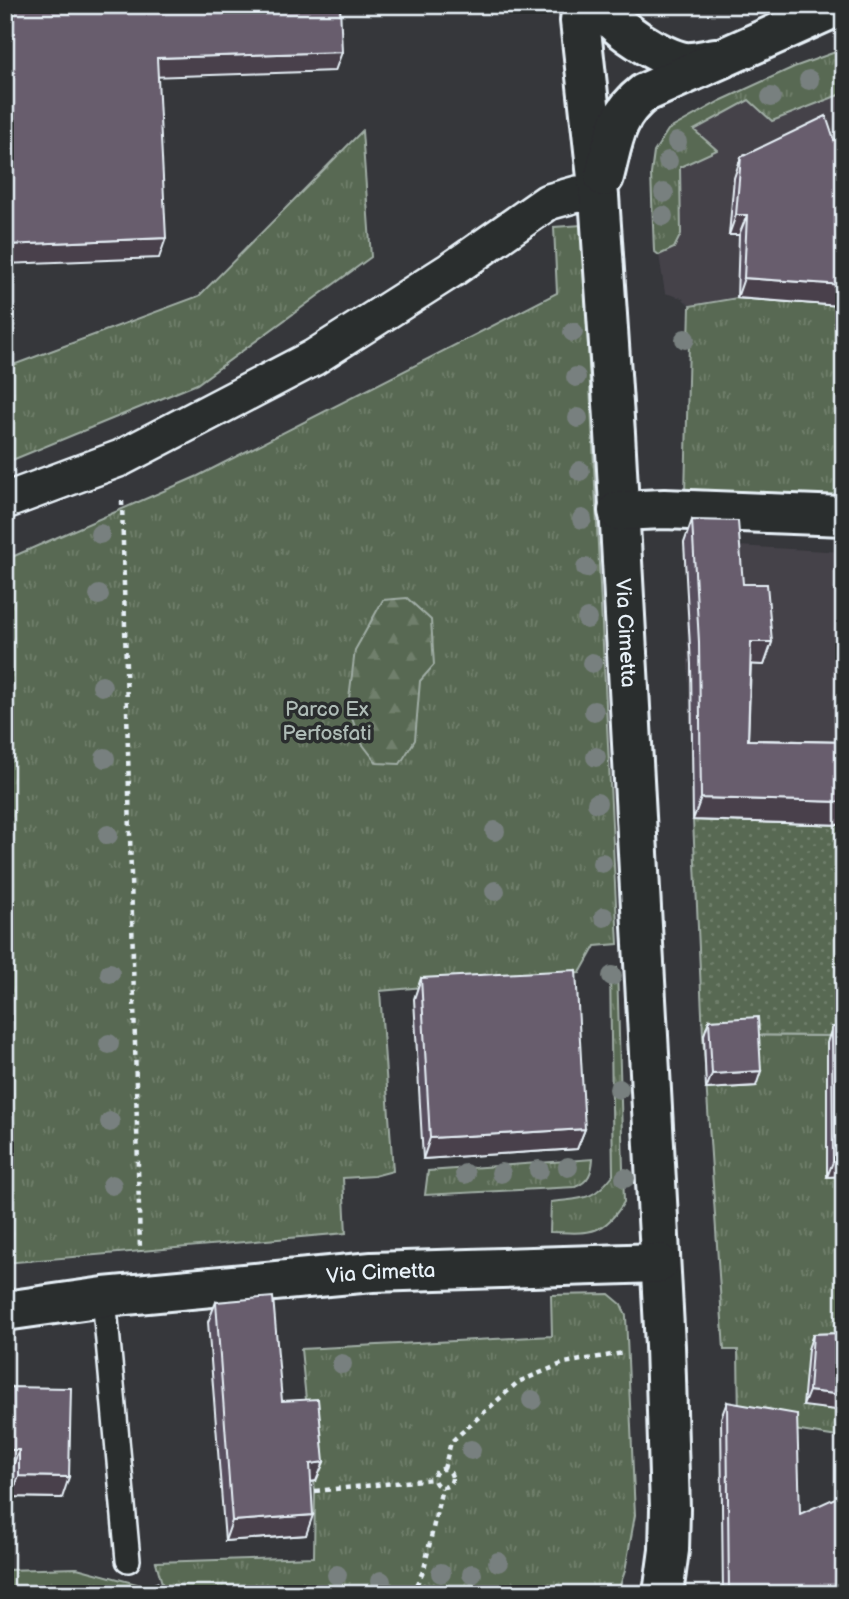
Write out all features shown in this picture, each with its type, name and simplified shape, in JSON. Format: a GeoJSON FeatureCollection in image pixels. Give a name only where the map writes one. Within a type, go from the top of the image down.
{"type":"FeatureCollection","features":[{"type":"Feature","properties":{"kind":"street","name":"Via Cimetta"},"geometry":{"type":"LineString","coordinates":[[582,5],[580,21],[599,196],[615,433],[659,1263],[670,1509],[669,1550],[663,1594]]}},
{"type":"Feature","properties":{"kind":"street"},"geometry":{"type":"LineString","coordinates":[[600,5],[619,29],[662,53],[684,62],[723,58]]}},
{"type":"Feature","properties":{"kind":"street"},"geometry":{"type":"LineString","coordinates":[[5,501],[121,458],[313,358],[451,270],[548,202],[577,194],[599,196],[618,127],[628,105],[644,93],[841,5]]}},
{"type":"Feature","properties":{"kind":"street"},"geometry":{"type":"LineString","coordinates":[[618,511],[664,509],[844,516]]}},
{"type":"Feature","properties":{"kind":"street","name":"Via Cimetta"},"geometry":{"type":"LineString","coordinates":[[5,1311],[104,1297],[372,1272],[659,1263]]}},
{"type":"Feature","properties":{"kind":"lane"},"geometry":{"type":"LineString","coordinates":[[104,1297],[128,1560]]}},
{"type":"Feature","properties":{"kind":"path"},"geometry":{"type":"LineString","coordinates":[[121,458],[140,1252],[146,1293]]}},
{"type":"Feature","properties":{"kind":"path"},"geometry":{"type":"LineString","coordinates":[[444,1469],[451,1442],[518,1382],[564,1363],[627,1352]]}},
{"type":"Feature","properties":{"kind":"path"},"geometry":{"type":"LineString","coordinates":[[444,1469],[451,1473],[452,1479],[450,1485],[442,1488],[436,1485],[433,1479],[435,1473],[444,1469]]}},
{"type":"Feature","properties":{"kind":"path"},"geometry":{"type":"LineString","coordinates":[[314,1491],[433,1479]]}},
{"type":"Feature","properties":{"kind":"path"},"geometry":{"type":"LineString","coordinates":[[412,1594],[424,1569],[442,1488]]}},
{"type":"Feature","properties":{"kind":"shaded area"},"geometry":{"type":"Polygon","coordinates":[[[844,93],[844,306],[737,298],[690,306],[682,298],[665,293],[659,255],[674,248],[681,234],[680,166],[693,130],[749,100],[772,121],[844,93]]]}},
{"type":"Feature","properties":{"kind":"shaded area"},"geometry":{"type":"Polygon","coordinates":[[[684,543],[844,552],[844,823],[693,820],[684,543]]]}},
{"type":"Feature","properties":{"kind":"green space"},"geometry":{"type":"Polygon","coordinates":[[[844,49],[844,93],[772,121],[749,100],[694,130],[717,150],[680,167],[681,234],[674,248],[659,255],[654,251],[651,174],[654,152],[668,130],[720,101],[794,67],[844,49]]]}},
{"type":"Feature","properties":{"kind":"green space"},"geometry":{"type":"Polygon","coordinates":[[[362,131],[371,257],[197,384],[5,463],[5,368],[199,296],[362,131]]]}},
{"type":"Feature","properties":{"kind":"green space","name":"Parco Ex Perfosfati"},"geometry":{"type":"Polygon","coordinates":[[[582,225],[618,944],[595,946],[580,973],[380,991],[393,1171],[374,1176],[343,1178],[346,1233],[5,1263],[5,560],[198,476],[557,293],[554,227],[582,225]]]}},
{"type":"Feature","properties":{"kind":"green space"},"geometry":{"type":"Polygon","coordinates":[[[737,298],[844,306],[844,501],[685,493],[690,306],[737,298]]]}},
{"type":"Feature","properties":{"kind":"green space"},"geometry":{"type":"Polygon","coordinates":[[[407,598],[431,620],[434,665],[420,681],[415,740],[400,764],[377,763],[360,741],[348,707],[355,650],[383,600],[407,598]]]}},
{"type":"Feature","properties":{"kind":"green space"},"geometry":{"type":"Polygon","coordinates":[[[693,820],[844,825],[844,1036],[703,1035],[693,820]]]}},
{"type":"Feature","properties":{"kind":"green space"},"geometry":{"type":"Polygon","coordinates":[[[617,968],[624,1202],[609,1222],[601,1227],[575,1233],[550,1232],[551,1202],[586,1197],[599,1190],[613,1175],[610,969],[617,968]]]}},
{"type":"Feature","properties":{"kind":"green space"},"geometry":{"type":"Polygon","coordinates":[[[703,1035],[844,1036],[844,1438],[739,1421],[738,1350],[724,1350],[703,1035]]]}},
{"type":"Feature","properties":{"kind":"green space"},"geometry":{"type":"Polygon","coordinates":[[[593,1159],[589,1176],[575,1187],[425,1195],[428,1171],[593,1159]]]}},
{"type":"Feature","properties":{"kind":"green space"},"geometry":{"type":"Polygon","coordinates":[[[609,1294],[621,1304],[626,1316],[635,1515],[625,1571],[617,1594],[312,1594],[271,1588],[204,1594],[165,1594],[156,1562],[314,1557],[315,1491],[301,1349],[552,1336],[551,1295],[609,1294]]]}},
{"type":"Feature","properties":{"kind":"green space"},"geometry":{"type":"Polygon","coordinates":[[[77,1568],[137,1584],[139,1594],[5,1594],[5,1570],[77,1568]]]}},
{"type":"Feature","properties":{"kind":"building"},"geometry":{"type":"Polygon","coordinates":[[[5,5],[340,5],[342,52],[157,58],[166,238],[5,245],[5,5]]]}},
{"type":"Feature","properties":{"kind":"building"},"geometry":{"type":"Polygon","coordinates":[[[826,116],[834,140],[844,136],[844,285],[744,278],[747,215],[736,215],[741,157],[826,116]]]}},
{"type":"Feature","properties":{"kind":"building"},"geometry":{"type":"Polygon","coordinates":[[[692,520],[738,521],[743,584],[767,584],[772,642],[751,642],[748,740],[844,742],[844,802],[701,798],[699,642],[692,520]]]}},
{"type":"Feature","properties":{"kind":"building"},"geometry":{"type":"Polygon","coordinates":[[[576,970],[585,1129],[430,1138],[421,978],[576,970]]]}},
{"type":"Feature","properties":{"kind":"building"},"geometry":{"type":"Polygon","coordinates":[[[758,1017],[761,1071],[712,1074],[709,1020],[758,1017]]]}},
{"type":"Feature","properties":{"kind":"building"},"geometry":{"type":"Polygon","coordinates":[[[832,1027],[844,1028],[844,1161],[833,1162],[832,1027]]]}},
{"type":"Feature","properties":{"kind":"building"},"geometry":{"type":"Polygon","coordinates":[[[273,1297],[282,1401],[318,1399],[324,1462],[310,1464],[313,1515],[232,1521],[216,1302],[273,1297]]]}},
{"type":"Feature","properties":{"kind":"building"},"geometry":{"type":"Polygon","coordinates":[[[844,1333],[844,1395],[809,1391],[813,1334],[844,1333]]]}},
{"type":"Feature","properties":{"kind":"building"},"geometry":{"type":"Polygon","coordinates":[[[5,1387],[71,1388],[69,1477],[19,1476],[19,1450],[5,1450],[5,1387]]]}},
{"type":"Feature","properties":{"kind":"building"},"geometry":{"type":"Polygon","coordinates":[[[727,1402],[797,1414],[800,1514],[844,1494],[844,1594],[729,1594],[727,1402]]]}}]}
